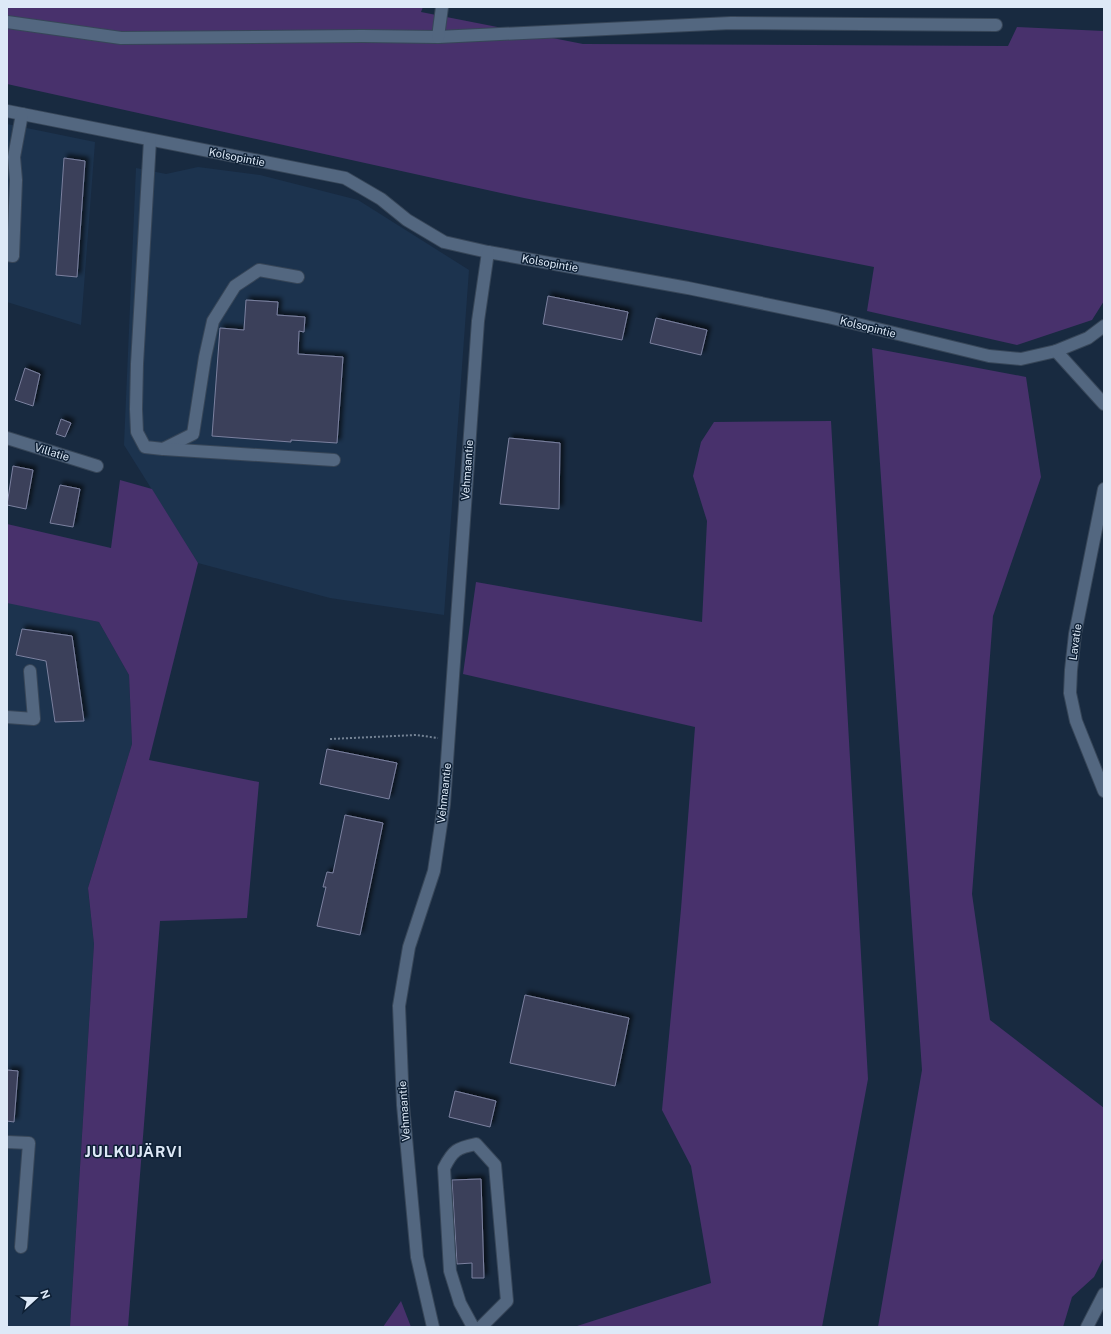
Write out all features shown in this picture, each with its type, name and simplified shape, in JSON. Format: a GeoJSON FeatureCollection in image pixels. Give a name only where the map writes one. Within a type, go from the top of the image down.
{"type":"FeatureCollection","features":[{"type":"Feature","properties":{"kind":"street"},"geometry":{"type":"LineString","coordinates":[[438,37],[442,7]]}},
{"type":"Feature","properties":{"kind":"street"},"geometry":{"type":"LineString","coordinates":[[7,22],[121,38],[354,36],[438,37],[731,23],[996,25]]}},
{"type":"Feature","properties":{"kind":"street","name":"Kolsopintie"},"geometry":{"type":"LineString","coordinates":[[7,111],[345,178],[381,199],[407,220],[444,242],[488,252],[688,288],[828,317],[989,356],[1021,359],[1056,351],[1088,338],[1104,326]]}},
{"type":"Feature","properties":{"kind":"street"},"geometry":{"type":"LineString","coordinates":[[7,255],[13,256],[16,180],[14,157],[22,114]]}},
{"type":"Feature","properties":{"kind":"street"},"geometry":{"type":"LineString","coordinates":[[150,140],[137,364],[136,409],[137,432],[145,447],[334,460]]}},
{"type":"Feature","properties":{"kind":"street","name":"Vehmaantie"},"geometry":{"type":"LineString","coordinates":[[433,1327],[417,1257],[403,1105],[399,1006],[409,947],[434,871],[444,804],[478,320],[488,252]]}},
{"type":"Feature","properties":{"kind":"street"},"geometry":{"type":"LineString","coordinates":[[163,449],[193,434],[205,357],[213,321],[235,286],[259,270],[298,277]]}},
{"type":"Feature","properties":{"kind":"street"},"geometry":{"type":"LineString","coordinates":[[1056,351],[1104,404]]}},
{"type":"Feature","properties":{"kind":"street","name":"Villatie"},"geometry":{"type":"LineString","coordinates":[[7,438],[97,466]]}},
{"type":"Feature","properties":{"kind":"street","name":"Lavatie"},"geometry":{"type":"LineString","coordinates":[[1104,489],[1075,634],[1070,670],[1070,693],[1076,721],[1104,791]]}},
{"type":"Feature","properties":{"kind":"street"},"geometry":{"type":"LineString","coordinates":[[7,718],[34,719],[30,671]]}},
{"type":"Feature","properties":{"kind":"street"},"geometry":{"type":"LineString","coordinates":[[7,1142],[29,1143],[21,1248]]}},
{"type":"Feature","properties":{"kind":"street"},"geometry":{"type":"LineString","coordinates":[[474,1327],[460,1303],[450,1270],[444,1168],[450,1156],[461,1147],[476,1144],[495,1164],[507,1301],[481,1327]]}},
{"type":"Feature","properties":{"kind":"street"},"geometry":{"type":"LineString","coordinates":[[1087,1327],[1104,1294]]}},
{"type":"Feature","properties":{"kind":"path"},"geometry":{"type":"LineString","coordinates":[[330,739],[416,735],[449,740]]}},
{"type":"Feature","properties":{"kind":"shaded area"},"geometry":{"type":"Polygon","coordinates":[[[7,7],[423,7],[421,12],[583,44],[1008,46],[1017,27],[1104,31],[1104,301],[1092,320],[1017,345],[867,311],[874,267],[524,198],[7,84],[7,7]]]}},
{"type":"Feature","properties":{"kind":"shaded area"},"geometry":{"type":"Polygon","coordinates":[[[7,124],[95,142],[81,325],[7,302],[7,124]]]}},
{"type":"Feature","properties":{"kind":"shaded area"},"geometry":{"type":"Polygon","coordinates":[[[198,167],[260,175],[358,200],[469,270],[444,615],[330,598],[198,563],[124,445],[136,168],[166,174],[198,167]]]}},
{"type":"Feature","properties":{"kind":"shaded area"},"geometry":{"type":"Polygon","coordinates":[[[872,348],[1026,377],[1041,477],[993,616],[972,894],[990,1020],[1104,1108],[1104,1257],[1094,1277],[1072,1297],[1063,1327],[878,1327],[922,1070],[872,348]]]}},
{"type":"Feature","properties":{"kind":"shaded area"},"geometry":{"type":"Polygon","coordinates":[[[831,421],[868,1079],[822,1327],[574,1327],[711,1283],[691,1166],[662,1110],[681,909],[695,727],[463,674],[476,582],[702,622],[707,521],[693,476],[701,442],[714,422],[831,421]]]}},
{"type":"Feature","properties":{"kind":"shaded area"},"geometry":{"type":"Polygon","coordinates":[[[120,480],[152,489],[198,563],[149,760],[259,782],[247,918],[160,921],[128,1327],[70,1327],[94,944],[88,888],[132,744],[129,675],[99,622],[7,603],[7,524],[111,548],[120,480]]]}},
{"type":"Feature","properties":{"kind":"shaded area"},"geometry":{"type":"Polygon","coordinates":[[[7,601],[99,622],[129,675],[132,744],[88,888],[94,944],[70,1327],[7,1327],[7,601]]]}},
{"type":"Feature","properties":{"kind":"shaded area"},"geometry":{"type":"Polygon","coordinates":[[[401,1301],[411,1327],[383,1327],[401,1301]]]}},
{"type":"Feature","properties":{"kind":"building"},"geometry":{"type":"Polygon","coordinates":[[[64,158],[85,161],[77,277],[56,275],[64,158]]]}},
{"type":"Feature","properties":{"kind":"building"},"geometry":{"type":"Polygon","coordinates":[[[548,296],[628,312],[622,340],[543,324],[548,296]]]}},
{"type":"Feature","properties":{"kind":"building"},"geometry":{"type":"Polygon","coordinates":[[[246,300],[278,302],[277,315],[305,317],[304,332],[299,331],[298,354],[343,357],[337,443],[291,440],[291,442],[212,436],[220,328],[244,330],[246,300]]]}},
{"type":"Feature","properties":{"kind":"building"},"geometry":{"type":"Polygon","coordinates":[[[656,318],[707,330],[701,355],[650,343],[656,318]]]}},
{"type":"Feature","properties":{"kind":"building"},"geometry":{"type":"Polygon","coordinates":[[[25,368],[40,374],[33,406],[15,400],[25,368]]]}},
{"type":"Feature","properties":{"kind":"building"},"geometry":{"type":"Polygon","coordinates":[[[61,419],[71,423],[65,437],[56,434],[61,419]]]}},
{"type":"Feature","properties":{"kind":"building"},"geometry":{"type":"Polygon","coordinates":[[[509,438],[560,443],[559,509],[500,504],[509,438]]]}},
{"type":"Feature","properties":{"kind":"building"},"geometry":{"type":"Polygon","coordinates":[[[13,466],[33,470],[26,509],[7,505],[13,466]]]}},
{"type":"Feature","properties":{"kind":"building"},"geometry":{"type":"Polygon","coordinates":[[[60,485],[80,489],[73,527],[50,523],[60,485]]]}},
{"type":"Feature","properties":{"kind":"building"},"geometry":{"type":"Polygon","coordinates":[[[22,629],[72,636],[84,721],[55,722],[46,661],[16,655],[22,629]]]}},
{"type":"Feature","properties":{"kind":"building"},"geometry":{"type":"Polygon","coordinates":[[[327,749],[397,763],[389,799],[320,784],[327,749]]]}},
{"type":"Feature","properties":{"kind":"building"},"geometry":{"type":"Polygon","coordinates":[[[345,815],[383,823],[360,935],[317,926],[326,887],[323,887],[327,872],[333,873],[345,815]]]}},
{"type":"Feature","properties":{"kind":"building"},"geometry":{"type":"Polygon","coordinates":[[[525,995],[629,1018],[615,1086],[510,1063],[525,995]]]}},
{"type":"Feature","properties":{"kind":"building"},"geometry":{"type":"Polygon","coordinates":[[[7,1070],[18,1071],[14,1122],[7,1121],[7,1070]]]}},
{"type":"Feature","properties":{"kind":"building"},"geometry":{"type":"Polygon","coordinates":[[[455,1091],[496,1101],[490,1127],[449,1117],[455,1091]]]}},
{"type":"Feature","properties":{"kind":"building"},"geometry":{"type":"Polygon","coordinates":[[[481,1179],[484,1278],[472,1278],[472,1263],[457,1264],[452,1180],[481,1179]]]}},
{"type":"Feature","properties":{"kind":"district","name":"JULKUJÄRVI"},"geometry":{"type":"Point","coordinates":[134,1151]}}]}
